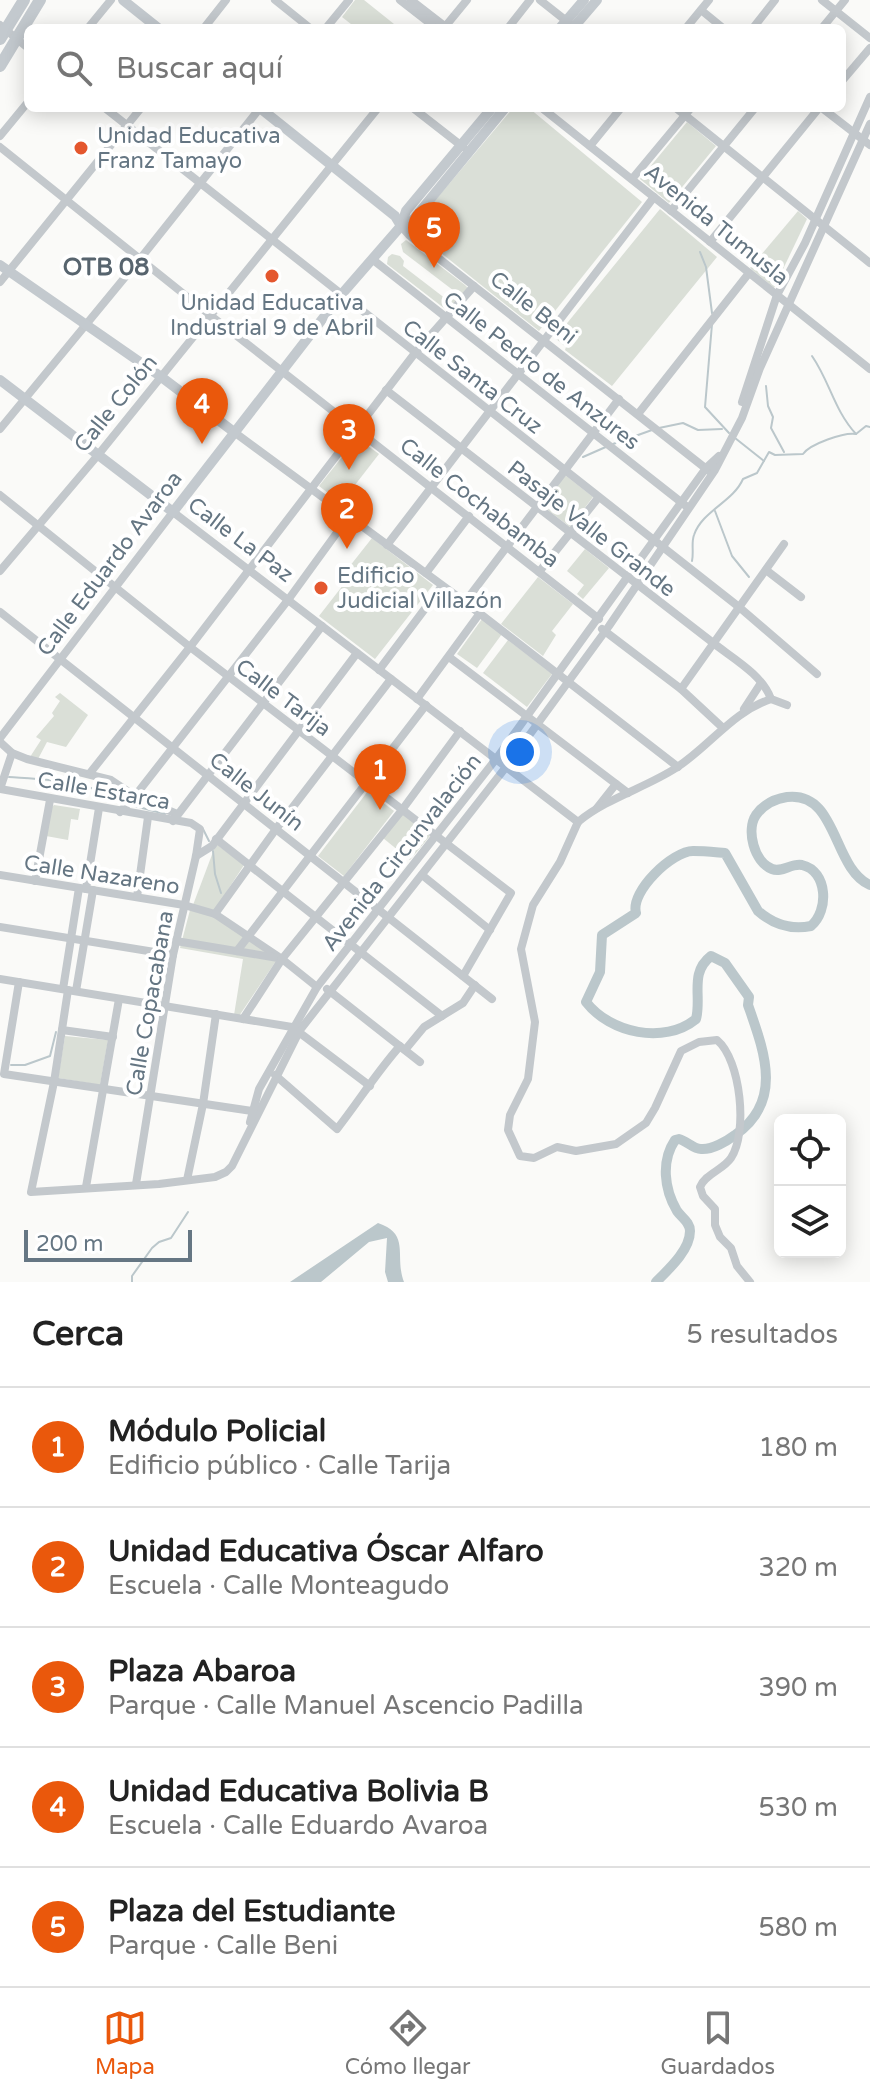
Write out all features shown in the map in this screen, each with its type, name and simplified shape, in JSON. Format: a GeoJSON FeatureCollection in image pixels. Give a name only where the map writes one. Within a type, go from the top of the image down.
{"type":"FeatureCollection","features":[{"type":"Feature","properties":{"kind":"highway"},"geometry":{"type":"LineString","coordinates":[[2,31],[24,0]]}},
{"type":"Feature","properties":{"kind":"highway"},"geometry":{"type":"LineString","coordinates":[[26,24],[40,0]]}},
{"type":"Feature","properties":{"kind":"highway"},"geometry":{"type":"LineString","coordinates":[[0,66],[24,27]]}},
{"type":"Feature","properties":{"kind":"main road"},"geometry":{"type":"LineString","coordinates":[[123,0],[153,24]]}},
{"type":"Feature","properties":{"kind":"main road"},"geometry":{"type":"LineString","coordinates":[[571,24],[584,0]]}},
{"type":"Feature","properties":{"kind":"main road"},"geometry":{"type":"LineString","coordinates":[[572,24],[597,0]]}},
{"type":"Feature","properties":{"kind":"main road","name":"Calle Beni"},"geometry":{"type":"LineString","coordinates":[[265,112],[395,216],[401,226]]}},
{"type":"Feature","properties":{"kind":"main road","name":"Calle Eduardo Avaroa"},"geometry":{"type":"LineString","coordinates":[[173,512],[341,295],[401,226],[413,220],[489,112]]}},
{"type":"Feature","properties":{"kind":"main road","name":"Calle Eduardo Avaroa"},"geometry":{"type":"LineString","coordinates":[[465,148],[501,112]]}},
{"type":"Feature","properties":{"kind":"main road"},"geometry":{"type":"LineString","coordinates":[[4,268],[160,376],[234,432]]}},
{"type":"Feature","properties":{"kind":"main road","name":"Calle La Paz"},"geometry":{"type":"LineString","coordinates":[[0,380],[173,512]]}},
{"type":"Feature","properties":{"kind":"street"},"geometry":{"type":"LineString","coordinates":[[91,24],[111,0]]}},
{"type":"Feature","properties":{"kind":"street"},"geometry":{"type":"LineString","coordinates":[[207,24],[226,0]]}},
{"type":"Feature","properties":{"kind":"street"},"geometry":{"type":"LineString","coordinates":[[275,0],[305,24]]}},
{"type":"Feature","properties":{"kind":"street"},"geometry":{"type":"LineString","coordinates":[[329,24],[349,0]]}},
{"type":"Feature","properties":{"kind":"street"},"geometry":{"type":"LineString","coordinates":[[404,0],[437,24]]}},
{"type":"Feature","properties":{"kind":"street"},"geometry":{"type":"LineString","coordinates":[[446,24],[467,0]]}},
{"type":"Feature","properties":{"kind":"street"},"geometry":{"type":"LineString","coordinates":[[511,24],[530,0]]}},
{"type":"Feature","properties":{"kind":"street"},"geometry":{"type":"LineString","coordinates":[[540,0],[568,24]]}},
{"type":"Feature","properties":{"kind":"street"},"geometry":{"type":"LineString","coordinates":[[689,24],[709,0]]}},
{"type":"Feature","properties":{"kind":"street"},"geometry":{"type":"LineString","coordinates":[[756,24],[775,0]]}},
{"type":"Feature","properties":{"kind":"street"},"geometry":{"type":"LineString","coordinates":[[822,0],[870,38]]}},
{"type":"Feature","properties":{"kind":"street"},"geometry":{"type":"LineString","coordinates":[[825,24],[845,0]]}},
{"type":"Feature","properties":{"kind":"street"},"geometry":{"type":"LineString","coordinates":[[701,10],[718,24]]}},
{"type":"Feature","properties":{"kind":"street"},"geometry":{"type":"LineString","coordinates":[[2,31],[24,45]]}},
{"type":"Feature","properties":{"kind":"street"},"geometry":{"type":"LineString","coordinates":[[846,76],[870,48]]}},
{"type":"Feature","properties":{"kind":"street","name":"Avenida Circunvalación"},"geometry":{"type":"LineString","coordinates":[[733,432],[777,295],[805,243],[870,97]]}},
{"type":"Feature","properties":{"kind":"street"},"geometry":{"type":"LineString","coordinates":[[0,136],[24,107]]}},
{"type":"Feature","properties":{"kind":"street","name":"Calle Santa Cruz"},"geometry":{"type":"LineString","coordinates":[[110,112],[739,607],[817,674]]}},
{"type":"Feature","properties":{"kind":"street"},"geometry":{"type":"LineString","coordinates":[[0,282],[4,268],[138,112]]}},
{"type":"Feature","properties":{"kind":"street"},"geometry":{"type":"LineString","coordinates":[[0,429],[257,112]]}},
{"type":"Feature","properties":{"kind":"street","name":"Calle Colón"},"geometry":{"type":"LineString","coordinates":[[0,571],[98,455],[375,112]]}},
{"type":"Feature","properties":{"kind":"street"},"geometry":{"type":"LineString","coordinates":[[418,112],[465,148]]}},
{"type":"Feature","properties":{"kind":"street","name":"Avenida Tumusla"},"geometry":{"type":"LineString","coordinates":[[548,112],[870,369]]}},
{"type":"Feature","properties":{"kind":"street"},"geometry":{"type":"LineString","coordinates":[[553,116],[556,112]]}},
{"type":"Feature","properties":{"kind":"street"},"geometry":{"type":"LineString","coordinates":[[590,146],[618,112]]}},
{"type":"Feature","properties":{"kind":"street"},"geometry":{"type":"LineString","coordinates":[[632,179],[688,112],[724,146],[870,263]]}},
{"type":"Feature","properties":{"kind":"street"},"geometry":{"type":"LineString","coordinates":[[671,211],[752,112]]}},
{"type":"Feature","properties":{"kind":"street"},"geometry":{"type":"LineString","coordinates":[[710,242],[818,112]]}},
{"type":"Feature","properties":{"kind":"street"},"geometry":{"type":"LineString","coordinates":[[827,112],[867,142]]}},
{"type":"Feature","properties":{"kind":"street","name":"Avenida Circunvalación"},"geometry":{"type":"LineString","coordinates":[[248,1134],[259,1089],[319,986],[528,717],[654,542],[685,506],[723,453],[742,418],[760,368],[825,226],[867,142],[870,124]]}},
{"type":"Feature","properties":{"kind":"street","name":"Calle Cochabamba"},"geometry":{"type":"LineString","coordinates":[[0,147],[539,572],[605,631],[681,689],[723,728]]}},
{"type":"Feature","properties":{"kind":"street"},"geometry":{"type":"LineString","coordinates":[[387,545],[654,197]]}},
{"type":"Feature","properties":{"kind":"street","name":"Calle Beni"},"geometry":{"type":"LineString","coordinates":[[401,226],[710,471]]}},
{"type":"Feature","properties":{"kind":"street","name":"Calle Pedro de Anzures"},"geometry":{"type":"LineString","coordinates":[[372,259],[685,506]]}},
{"type":"Feature","properties":{"kind":"street"},"geometry":{"type":"LineString","coordinates":[[638,414],[749,273]]}},
{"type":"Feature","properties":{"kind":"street"},"geometry":{"type":"LineString","coordinates":[[90,773],[415,353],[474,286]]}},
{"type":"Feature","properties":{"kind":"street","name":"Pasaje Valle Grande"},"geometry":{"type":"LineString","coordinates":[[386,390],[712,642],[761,683],[771,699]]}},
{"type":"Feature","properties":{"kind":"street"},"geometry":{"type":"LineString","coordinates":[[465,602],[619,399]]}},
{"type":"Feature","properties":{"kind":"street"},"geometry":{"type":"LineString","coordinates":[[234,432],[480,613],[678,767]]}},
{"type":"Feature","properties":{"kind":"street","name":"Calle Tarija"},"geometry":{"type":"LineString","coordinates":[[0,495],[227,676],[511,893],[463,976]]}},
{"type":"Feature","properties":{"kind":"street"},"geometry":{"type":"LineString","coordinates":[[539,572],[598,498]]}},
{"type":"Feature","properties":{"kind":"street","name":"Avenida Circunvalación"},"geometry":{"type":"LineString","coordinates":[[54,1082],[31,1192],[187,1180],[215,1177],[226,1172],[248,1134],[296,1029],[331,992],[506,767],[638,586],[685,506]]}},
{"type":"Feature","properties":{"kind":"street","name":"Calle La Paz"},"geometry":{"type":"LineString","coordinates":[[173,512],[506,767]]}},
{"type":"Feature","properties":{"kind":"street","name":"Calle Eduardo Avaroa"},"geometry":{"type":"LineString","coordinates":[[0,740],[173,512]]}},
{"type":"Feature","properties":{"kind":"street"},"geometry":{"type":"LineString","coordinates":[[120,812],[288,600],[349,516]]}},
{"type":"Feature","properties":{"kind":"street"},"geometry":{"type":"LineString","coordinates":[[426,573],[469,516]]}},
{"type":"Feature","properties":{"kind":"street"},"geometry":{"type":"LineString","coordinates":[[681,689],[784,544]]}},
{"type":"Feature","properties":{"kind":"street"},"geometry":{"type":"LineString","coordinates":[[766,570],[801,597]]}},
{"type":"Feature","properties":{"kind":"street"},"geometry":{"type":"LineString","coordinates":[[379,670],[442,586]]}},
{"type":"Feature","properties":{"kind":"street","name":"Calle Junín"},"geometry":{"type":"LineString","coordinates":[[0,612],[492,999]]}},
{"type":"Feature","properties":{"kind":"street"},"geometry":{"type":"LineString","coordinates":[[417,699],[480,613]]}},
{"type":"Feature","properties":{"kind":"street"},"geometry":{"type":"LineString","coordinates":[[0,740],[12,753],[27,759],[111,780],[175,817],[322,626]]}},
{"type":"Feature","properties":{"kind":"street"},"geometry":{"type":"LineString","coordinates":[[196,856],[212,846],[357,653]]}},
{"type":"Feature","properties":{"kind":"street"},"geometry":{"type":"LineString","coordinates":[[449,657],[628,793]]}},
{"type":"Feature","properties":{"kind":"street"},"geometry":{"type":"LineString","coordinates":[[215,914],[391,679]]}},
{"type":"Feature","properties":{"kind":"street"},"geometry":{"type":"LineString","coordinates":[[739,715],[761,683]]}},
{"type":"Feature","properties":{"kind":"street"},"geometry":{"type":"LineString","coordinates":[[750,1282],[737,1266],[731,1248],[720,1237],[715,1225],[715,1209],[703,1196],[700,1187],[703,1180],[728,1163],[733,1155],[738,1146],[742,1113],[725,1046],[717,1040],[709,1039],[681,1051],[646,1123],[616,1144],[576,1151],[557,1147],[534,1158],[520,1156],[508,1130],[510,1115],[528,1079],[535,1022],[521,949],[533,905],[560,862],[578,822],[678,767],[756,704],[771,699],[787,705]]}},
{"type":"Feature","properties":{"kind":"street"},"geometry":{"type":"LineString","coordinates":[[237,951],[426,705]]}},
{"type":"Feature","properties":{"kind":"street"},"geometry":{"type":"LineString","coordinates":[[243,1019],[282,959],[402,810],[460,731]]}},
{"type":"Feature","properties":{"kind":"street"},"geometry":{"type":"LineString","coordinates":[[0,789],[12,753]]}},
{"type":"Feature","properties":{"kind":"street"},"geometry":{"type":"LineString","coordinates":[[506,767],[578,822]]}},
{"type":"Feature","properties":{"kind":"street"},"geometry":{"type":"LineString","coordinates":[[594,812],[616,784]]}},
{"type":"Feature","properties":{"kind":"street","name":"Calle Estarca"},"geometry":{"type":"LineString","coordinates":[[0,789],[148,817],[175,817],[200,829]]}},
{"type":"Feature","properties":{"kind":"street"},"geometry":{"type":"LineString","coordinates":[[35,881],[50,800]]}},
{"type":"Feature","properties":{"kind":"street"},"geometry":{"type":"LineString","coordinates":[[54,1082],[69,990],[84,942],[86,889],[99,808]]}},
{"type":"Feature","properties":{"kind":"street"},"geometry":{"type":"LineString","coordinates":[[137,897],[148,817]]}},
{"type":"Feature","properties":{"kind":"street","name":"Calle Copacabana"},"geometry":{"type":"LineString","coordinates":[[136,1184],[173,955],[200,829]]}},
{"type":"Feature","properties":{"kind":"street"},"geometry":{"type":"LineString","coordinates":[[216,839],[442,1016]]}},
{"type":"Feature","properties":{"kind":"street","name":"Calle Nazareno"},"geometry":{"type":"LineString","coordinates":[[0,875],[184,905],[215,914],[331,992],[420,1062]]}},
{"type":"Feature","properties":{"kind":"street"},"geometry":{"type":"LineString","coordinates":[[422,875],[490,930]]}},
{"type":"Feature","properties":{"kind":"street"},"geometry":{"type":"LineString","coordinates":[[69,990],[71,939],[86,889]]}},
{"type":"Feature","properties":{"kind":"street"},"geometry":{"type":"LineString","coordinates":[[0,927],[173,955]]}},
{"type":"Feature","properties":{"kind":"street"},"geometry":{"type":"LineString","coordinates":[[176,941],[282,959]]}},
{"type":"Feature","properties":{"kind":"street"},"geometry":{"type":"LineString","coordinates":[[0,979],[296,1029],[370,1086]]}},
{"type":"Feature","properties":{"kind":"street"},"geometry":{"type":"LineString","coordinates":[[19,982],[4,1074],[252,1111]]}},
{"type":"Feature","properties":{"kind":"street"},"geometry":{"type":"LineString","coordinates":[[275,1075],[337,1129],[370,1086],[375,1073],[424,1027],[463,1003],[475,985]]}},
{"type":"Feature","properties":{"kind":"street"},"geometry":{"type":"LineString","coordinates":[[86,1187],[119,999]]}},
{"type":"Feature","properties":{"kind":"street"},"geometry":{"type":"LineString","coordinates":[[187,1180],[203,1104],[216,1014]]}},
{"type":"Feature","properties":{"kind":"street"},"geometry":{"type":"LineString","coordinates":[[62,1030],[113,1037]]}},
{"type":"Feature","properties":{"kind":"shaded area"},"geometry":{"type":"Polygon","coordinates":[[[355,0],[364,0],[394,24],[351,24],[342,17],[355,0]]]}},
{"type":"Feature","properties":{"kind":"shaded area"},"geometry":{"type":"Polygon","coordinates":[[[510,112],[534,112],[642,202],[539,331],[411,229],[510,112]]]}},
{"type":"Feature","properties":{"kind":"shaded area"},"geometry":{"type":"Polygon","coordinates":[[[687,122],[716,146],[669,203],[640,179],[687,122]]]}},
{"type":"Feature","properties":{"kind":"shaded area"},"geometry":{"type":"Polygon","coordinates":[[[660,209],[717,257],[612,386],[565,350],[566,347],[555,338],[660,209]]]}},
{"type":"Feature","properties":{"kind":"shaded area"},"geometry":{"type":"Polygon","coordinates":[[[798,211],[807,219],[774,288],[750,268],[798,211]]]}},
{"type":"Feature","properties":{"kind":"shaded area"},"geometry":{"type":"Polygon","coordinates":[[[406,240],[468,288],[462,297],[403,252],[401,244],[406,240]]]}},
{"type":"Feature","properties":{"kind":"shaded area"},"geometry":{"type":"Polygon","coordinates":[[[392,254],[400,256],[403,266],[446,299],[448,293],[457,302],[449,312],[387,264],[392,254]]]}},
{"type":"Feature","properties":{"kind":"shaded area"},"geometry":{"type":"Polygon","coordinates":[[[357,438],[379,454],[341,503],[319,486],[357,438]]]}},
{"type":"Feature","properties":{"kind":"shaded area"},"geometry":{"type":"Polygon","coordinates":[[[565,475],[593,497],[570,527],[541,505],[565,475]]]}},
{"type":"Feature","properties":{"kind":"shaded area"},"geometry":{"type":"Polygon","coordinates":[[[372,538],[433,585],[375,659],[319,616],[347,580],[342,576],[372,538]]]}},
{"type":"Feature","properties":{"kind":"shaded area"},"geometry":{"type":"Polygon","coordinates":[[[585,549],[609,568],[583,599],[577,594],[584,585],[567,571],[585,549]]]}},
{"type":"Feature","properties":{"kind":"shaded area"},"geometry":{"type":"Polygon","coordinates":[[[538,577],[573,604],[552,631],[556,635],[543,656],[501,624],[538,577]]]}},
{"type":"Feature","properties":{"kind":"shaded area"},"geometry":{"type":"Polygon","coordinates":[[[482,619],[502,634],[477,668],[457,654],[482,619]]]}},
{"type":"Feature","properties":{"kind":"shaded area"},"geometry":{"type":"Polygon","coordinates":[[[508,640],[552,674],[527,707],[483,673],[508,640]]]}},
{"type":"Feature","properties":{"kind":"shaded area"},"geometry":{"type":"Polygon","coordinates":[[[60,693],[88,715],[66,747],[47,742],[38,759],[30,757],[41,740],[36,737],[54,716],[52,713],[60,701],[55,697],[60,693]]]}},
{"type":"Feature","properties":{"kind":"shaded area"},"geometry":{"type":"Polygon","coordinates":[[[368,791],[394,811],[344,876],[318,856],[368,791]]]}},
{"type":"Feature","properties":{"kind":"shaded area"},"geometry":{"type":"Polygon","coordinates":[[[54,805],[80,809],[78,820],[71,819],[68,840],[46,836],[54,805]]]}},
{"type":"Feature","properties":{"kind":"shaded area"},"geometry":{"type":"Polygon","coordinates":[[[403,814],[430,836],[410,860],[383,838],[403,814]]]}},
{"type":"Feature","properties":{"kind":"shaded area"},"geometry":{"type":"Polygon","coordinates":[[[216,844],[244,865],[214,911],[193,905],[216,844]]]}},
{"type":"Feature","properties":{"kind":"shaded area"},"geometry":{"type":"Polygon","coordinates":[[[190,910],[212,916],[271,954],[276,961],[239,1016],[234,1015],[243,959],[180,948],[190,910]]]}},
{"type":"Feature","properties":{"kind":"shaded area"},"geometry":{"type":"Polygon","coordinates":[[[65,1036],[108,1040],[100,1085],[58,1078],[65,1036]]]}},
{"type":"Feature","properties":{"kind":"shaded area"},"geometry":{"type":"Polygon","coordinates":[[[378,1223],[395,1233],[404,1282],[388,1282],[385,1272],[387,1238],[369,1242],[321,1282],[290,1282],[378,1223]]]}},
{"type":"Feature","properties":{"kind":"waterway"},"geometry":{"type":"LineString","coordinates":[[700,252],[706,267],[712,313]]}},
{"type":"Feature","properties":{"kind":"waterway"},"geometry":{"type":"LineString","coordinates":[[712,324],[705,407],[729,433]]}},
{"type":"Feature","properties":{"kind":"waterway"},"geometry":{"type":"LineString","coordinates":[[812,356],[842,415],[856,434]]}},
{"type":"Feature","properties":{"kind":"waterway"},"geometry":{"type":"LineString","coordinates":[[766,386],[768,406],[773,417],[771,428],[784,452]]}},
{"type":"Feature","properties":{"kind":"waterway"},"geometry":{"type":"LineString","coordinates":[[659,428],[683,423],[698,430],[722,429]]}},
{"type":"Feature","properties":{"kind":"waterway"},"geometry":{"type":"LineString","coordinates":[[692,561],[693,538],[698,527],[743,479],[757,473],[769,452],[775,455],[803,454],[813,446],[870,427]]}},
{"type":"Feature","properties":{"kind":"waterway"},"geometry":{"type":"LineString","coordinates":[[613,444],[652,430]]}},
{"type":"Feature","properties":{"kind":"waterway"},"geometry":{"type":"LineString","coordinates":[[735,438],[764,461]]}},
{"type":"Feature","properties":{"kind":"waterway"},"geometry":{"type":"LineString","coordinates":[[583,457],[608,446]]}},
{"type":"Feature","properties":{"kind":"waterway"},"geometry":{"type":"LineString","coordinates":[[715,511],[732,556],[749,577]]}},
{"type":"Feature","properties":{"kind":"waterway"},"geometry":{"type":"LineString","coordinates":[[9,777],[82,785],[125,802]]}},
{"type":"Feature","properties":{"kind":"waterway"},"geometry":{"type":"LineString","coordinates":[[656,1282],[683,1252],[690,1231],[677,1211],[667,1184],[666,1166],[671,1148],[679,1139],[698,1149],[714,1147],[750,1122],[760,1107],[765,1091],[764,1057],[748,1005],[749,997],[725,963],[711,956],[704,963],[698,978],[696,1019],[683,1027],[669,1032],[638,1032],[623,1028],[596,1013],[586,1002],[600,972],[602,935],[636,913],[640,894],[655,874],[675,858],[693,851],[725,853],[758,911],[770,920],[790,927],[811,926],[823,902],[817,875],[802,865],[772,869],[760,860],[752,837],[753,821],[759,811],[787,797],[804,798],[816,806],[826,818],[848,863],[870,885]]}},
{"type":"Feature","properties":{"kind":"waterway"},"geometry":{"type":"LineString","coordinates":[[131,805],[165,814]]}},
{"type":"Feature","properties":{"kind":"waterway"},"geometry":{"type":"LineString","coordinates":[[203,829],[209,841]]}},
{"type":"Feature","properties":{"kind":"waterway"},"geometry":{"type":"LineString","coordinates":[[213,851],[221,893]]}},
{"type":"Feature","properties":{"kind":"waterway"},"geometry":{"type":"LineString","coordinates":[[11,1065],[25,1065],[50,1056],[56,1032]]}},
{"type":"Feature","properties":{"kind":"waterway"},"geometry":{"type":"LineString","coordinates":[[132,1282],[132,1276],[152,1248],[171,1238],[188,1212]]}},
{"type":"Feature","properties":{"kind":"place","name":"Unidad Educativa Franz Tamayo"},"geometry":{"type":"Point","coordinates":[81,148]}},
{"type":"Feature","properties":{"kind":"place","name":"Plaza del Estudiante"},"geometry":{"type":"Point","coordinates":[434,268]}},
{"type":"Feature","properties":{"kind":"place","name":"Unidad Educativa Industrial 9 de Abril"},"geometry":{"type":"Point","coordinates":[272,276]}},
{"type":"Feature","properties":{"kind":"place","name":"Unidad Educativa Bolivia B"},"geometry":{"type":"Point","coordinates":[202,444]}},
{"type":"Feature","properties":{"kind":"place","name":"Plaza Abaroa"},"geometry":{"type":"Point","coordinates":[349,470]}},
{"type":"Feature","properties":{"kind":"place","name":"Unidad Educativa Óscar Alfaro"},"geometry":{"type":"Point","coordinates":[347,549]}},
{"type":"Feature","properties":{"kind":"place","name":"Edificio Judicial Villazón"},"geometry":{"type":"Point","coordinates":[321,588]}},
{"type":"Feature","properties":{"kind":"place","name":"Módulo Policial"},"geometry":{"type":"Point","coordinates":[380,810]}},
{"type":"Feature","properties":{"kind":"district","name":"OTB 08"},"geometry":{"type":"Point","coordinates":[106,267]}}]}
